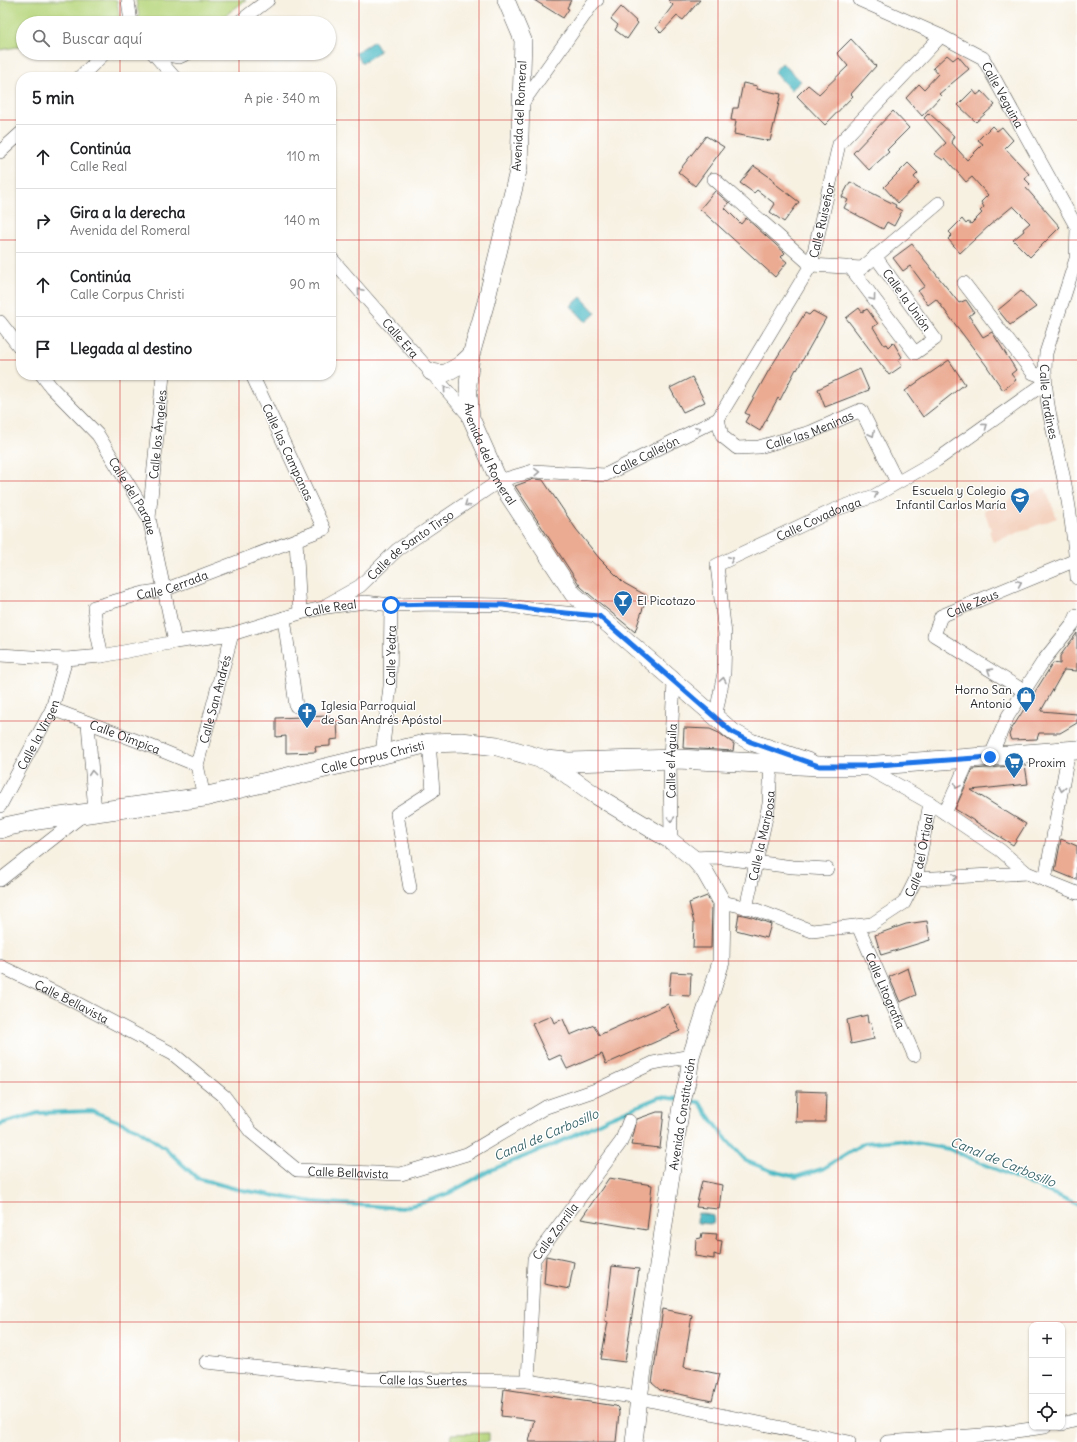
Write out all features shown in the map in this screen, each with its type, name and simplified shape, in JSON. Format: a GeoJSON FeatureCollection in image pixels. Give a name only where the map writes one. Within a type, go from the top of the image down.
{"type":"FeatureCollection","features":[{"type":"Feature","properties":{"kind":"main road","name":"Calle Corpus Christi"},"geometry":{"type":"LineString","coordinates":[[0,829],[38,820],[204,797],[429,743],[461,742],[497,746],[546,760],[582,762],[670,759],[819,766],[864,766],[1073,750]]}},
{"type":"Feature","properties":{"kind":"street"},"geometry":{"type":"LineString","coordinates":[[128,0],[130,16]]}},
{"type":"Feature","properties":{"kind":"street"},"geometry":{"type":"LineString","coordinates":[[247,16],[268,0]]}},
{"type":"Feature","properties":{"kind":"street","name":"Avenida del Romeral"},"geometry":{"type":"LineString","coordinates":[[506,0],[523,40],[519,167],[486,302],[471,355],[468,385],[471,418],[499,482],[573,594],[732,732],[751,742],[819,766]]}},
{"type":"Feature","properties":{"kind":"street"},"geometry":{"type":"LineString","coordinates":[[521,105],[593,3],[597,0]]}},
{"type":"Feature","properties":{"kind":"street","name":"Calle Veguina"},"geometry":{"type":"LineString","coordinates":[[860,0],[941,36],[983,58],[1072,212],[1077,228]]}},
{"type":"Feature","properties":{"kind":"street","name":"Calle Ruiseñor"},"geometry":{"type":"LineString","coordinates":[[718,419],[811,265],[839,144],[941,36]]}},
{"type":"Feature","properties":{"kind":"street"},"geometry":{"type":"LineString","coordinates":[[85,72],[98,60]]}},
{"type":"Feature","properties":{"kind":"street"},"geometry":{"type":"LineString","coordinates":[[160,60],[170,72]]}},
{"type":"Feature","properties":{"kind":"street"},"geometry":{"type":"LineString","coordinates":[[0,152],[16,138]]}},
{"type":"Feature","properties":{"kind":"street"},"geometry":{"type":"LineString","coordinates":[[714,179],[811,265]]}},
{"type":"Feature","properties":{"kind":"street"},"geometry":{"type":"LineString","coordinates":[[876,256],[939,203]]}},
{"type":"Feature","properties":{"kind":"street","name":"Calle Jardines"},"geometry":{"type":"LineString","coordinates":[[1077,228],[1076,259],[1046,353],[1045,380],[1046,395],[1071,484],[1077,578]]}},
{"type":"Feature","properties":{"kind":"street","name":"Calle la Unión"},"geometry":{"type":"LineString","coordinates":[[811,265],[850,267],[862,268],[876,256],[935,339],[915,353],[850,267]]}},
{"type":"Feature","properties":{"kind":"street","name":"Calle Era"},"geometry":{"type":"LineString","coordinates":[[336,264],[471,418]]}},
{"type":"Feature","properties":{"kind":"street"},"geometry":{"type":"LineString","coordinates":[[964,283],[1033,373],[1045,380]]}},
{"type":"Feature","properties":{"kind":"street"},"geometry":{"type":"LineString","coordinates":[[0,322],[16,343]]}},
{"type":"Feature","properties":{"kind":"street"},"geometry":{"type":"LineString","coordinates":[[431,372],[444,374],[460,365],[471,355]]}},
{"type":"Feature","properties":{"kind":"street","name":"Calle del Parque"},"geometry":{"type":"LineString","coordinates":[[46,380],[98,434],[149,518],[175,642]]}},
{"type":"Feature","properties":{"kind":"street","name":"Calle los Ángeles"},"geometry":{"type":"LineString","coordinates":[[149,518],[163,380]]}},
{"type":"Feature","properties":{"kind":"street","name":"Calle las Campanas"},"geometry":{"type":"LineString","coordinates":[[254,380],[324,529]]}},
{"type":"Feature","properties":{"kind":"street","name":"Calle Covadonga"},"geometry":{"type":"LineString","coordinates":[[715,718],[724,673],[725,642],[717,565],[834,510],[874,496],[937,460],[1045,380]]}},
{"type":"Feature","properties":{"kind":"street","name":"Calle las Meninas"},"geometry":{"type":"LineString","coordinates":[[718,419],[722,436],[737,448],[760,447],[811,432],[861,410],[897,482]]}},
{"type":"Feature","properties":{"kind":"street","name":"Calle Callejón"},"geometry":{"type":"LineString","coordinates":[[499,482],[533,471],[605,475],[718,419]]}},
{"type":"Feature","properties":{"kind":"street","name":"Calle de Santo Tirso"},"geometry":{"type":"LineString","coordinates":[[321,608],[360,586],[397,550],[499,482]]}},
{"type":"Feature","properties":{"kind":"street","name":"Calle Cerrada"},"geometry":{"type":"LineString","coordinates":[[102,656],[97,633],[94,607],[144,593],[164,590],[324,529]]}},
{"type":"Feature","properties":{"kind":"street"},"geometry":{"type":"LineString","coordinates":[[296,540],[300,613]]}},
{"type":"Feature","properties":{"kind":"street","name":"Calle Zeus"},"geometry":{"type":"LineString","coordinates":[[1024,691],[934,635],[941,616],[1076,560]]}},
{"type":"Feature","properties":{"kind":"street","name":"Calle Real"},"geometry":{"type":"LineString","coordinates":[[0,655],[66,659],[102,656],[175,642],[232,634],[300,613],[321,608],[365,602],[391,605],[503,605],[544,611],[599,616]]}},
{"type":"Feature","properties":{"kind":"street","name":"Calle Yedra"},"geometry":{"type":"LineString","coordinates":[[382,754],[390,686],[391,605]]}},
{"type":"Feature","properties":{"kind":"street"},"geometry":{"type":"LineString","coordinates":[[990,757],[1008,716],[1044,660],[1073,624],[1077,615]]}},
{"type":"Feature","properties":{"kind":"street"},"geometry":{"type":"LineString","coordinates":[[284,618],[296,706]]}},
{"type":"Feature","properties":{"kind":"street","name":"Calle San Andrés"},"geometry":{"type":"LineString","coordinates":[[197,765],[232,634]]}},
{"type":"Feature","properties":{"kind":"street","name":"Calle la Virgen"},"geometry":{"type":"LineString","coordinates":[[0,806],[52,709],[66,659]]}},
{"type":"Feature","properties":{"kind":"street","name":"Calle el Águila"},"geometry":{"type":"LineString","coordinates":[[671,841],[670,759],[674,682]]}},
{"type":"Feature","properties":{"kind":"street","name":"Calle Oímpica"},"geometry":{"type":"LineString","coordinates":[[52,709],[197,765]]}},
{"type":"Feature","properties":{"kind":"street"},"geometry":{"type":"LineString","coordinates":[[0,880],[90,813],[88,723]]}},
{"type":"Feature","properties":{"kind":"street"},"geometry":{"type":"LineString","coordinates":[[750,762],[751,742]]}},
{"type":"Feature","properties":{"kind":"street"},"geometry":{"type":"LineString","coordinates":[[410,888],[397,814],[433,791],[429,743]]}},
{"type":"Feature","properties":{"kind":"street"},"geometry":{"type":"LineString","coordinates":[[1044,880],[1071,771],[1073,750]]}},
{"type":"Feature","properties":{"kind":"street","name":"Calle del Ortigal"},"geometry":{"type":"LineString","coordinates":[[944,813],[969,759]]}},
{"type":"Feature","properties":{"kind":"street"},"geometry":{"type":"LineString","coordinates":[[546,760],[582,786],[671,841],[693,858],[705,872],[722,902]]}},
{"type":"Feature","properties":{"kind":"street"},"geometry":{"type":"LineString","coordinates":[[582,762],[582,786]]}},
{"type":"Feature","properties":{"kind":"street","name":"Calle la Mariposa"},"geometry":{"type":"LineString","coordinates":[[746,908],[769,804],[771,763]]}},
{"type":"Feature","properties":{"kind":"street"},"geometry":{"type":"LineString","coordinates":[[197,765],[204,797]]}},
{"type":"Feature","properties":{"kind":"street"},"geometry":{"type":"LineString","coordinates":[[864,766],[930,803],[1000,850],[1027,873],[1077,893]]}},
{"type":"Feature","properties":{"kind":"street","name":"Calle del Ortigal"},"geometry":{"type":"LineString","coordinates":[[722,902],[754,909],[812,931],[872,924],[904,904],[916,879],[930,803]]}},
{"type":"Feature","properties":{"kind":"street"},"geometry":{"type":"LineString","coordinates":[[693,858],[716,857],[793,867],[827,868]]}},
{"type":"Feature","properties":{"kind":"street"},"geometry":{"type":"LineString","coordinates":[[916,879],[1027,873]]}},
{"type":"Feature","properties":{"kind":"street","name":"Avenida Constitución"},"geometry":{"type":"LineString","coordinates":[[634,1442],[681,1106],[688,1078],[691,1056],[721,962],[722,902]]}},
{"type":"Feature","properties":{"kind":"street","name":"Calle Litografía"},"geometry":{"type":"LineString","coordinates":[[858,926],[914,1055]]}},
{"type":"Feature","properties":{"kind":"street","name":"Calle Bellavista"},"geometry":{"type":"LineString","coordinates":[[0,966],[69,999],[173,1054],[224,1096],[251,1132],[297,1170],[400,1174],[467,1154],[546,1108],[596,1090],[653,1063],[691,1056]]}},
{"type":"Feature","properties":{"kind":"street","name":"Calle Zorrilla"},"geometry":{"type":"LineString","coordinates":[[528,1381],[534,1258],[621,1142],[629,1121]]}},
{"type":"Feature","properties":{"kind":"street","name":"Calle las Suertes"},"geometry":{"type":"LineString","coordinates":[[206,1362],[368,1379],[528,1381],[639,1398],[849,1442]]}},
{"type":"Feature","properties":{"kind":"street"},"geometry":{"type":"LineString","coordinates":[[1065,1423],[1077,1420]]}},
{"type":"Feature","properties":{"kind":"street"},"geometry":{"type":"LineString","coordinates":[[887,1442],[995,1434],[1029,1429]]}},
{"type":"Feature","properties":{"kind":"shaded area","name":"Escuela y Colegio Infantil Carlos María"},"geometry":{"type":"Polygon","coordinates":[[[1045,488],[1057,518],[993,542],[989,531],[991,530],[984,510],[1045,488]]]}},
{"type":"Feature","properties":{"kind":"green space"},"geometry":{"type":"Polygon","coordinates":[[[0,0],[117,0],[119,16],[16,16],[16,47],[0,50],[0,0]]]}},
{"type":"Feature","properties":{"kind":"green space"},"geometry":{"type":"Polygon","coordinates":[[[136,0],[246,0],[224,16],[139,16],[136,0]]]}},
{"type":"Feature","properties":{"kind":"green space"},"geometry":{"type":"Polygon","coordinates":[[[489,1433],[489,1442],[452,1442],[451,1434],[489,1433]]]}},
{"type":"Feature","properties":{"kind":"water"},"geometry":{"type":"Polygon","coordinates":[[[374,41],[380,51],[362,63],[355,53],[374,41]]]}},
{"type":"Feature","properties":{"kind":"water"},"geometry":{"type":"Polygon","coordinates":[[[782,63],[801,81],[791,90],[774,72],[782,63]]]}},
{"type":"Feature","properties":{"kind":"water"},"geometry":{"type":"Polygon","coordinates":[[[581,297],[596,313],[586,322],[571,306],[581,297]]]}},
{"type":"Feature","properties":{"kind":"water"},"geometry":{"type":"Polygon","coordinates":[[[698,1213],[714,1216],[713,1224],[697,1223],[698,1213]]]}},
{"type":"Feature","properties":{"kind":"building"},"geometry":{"type":"Polygon","coordinates":[[[534,0],[571,0],[567,8],[569,9],[563,18],[534,0]]]}},
{"type":"Feature","properties":{"kind":"building"},"geometry":{"type":"Polygon","coordinates":[[[668,0],[700,0],[683,20],[677,16],[661,33],[656,28],[673,5],[668,0]]]}},
{"type":"Feature","properties":{"kind":"building"},"geometry":{"type":"Polygon","coordinates":[[[621,7],[638,23],[627,39],[615,30],[618,25],[611,19],[621,7]]]}},
{"type":"Feature","properties":{"kind":"building"},"geometry":{"type":"Polygon","coordinates":[[[851,39],[876,66],[851,94],[853,96],[825,125],[797,96],[808,85],[819,94],[848,66],[837,53],[851,39]]]}},
{"type":"Feature","properties":{"kind":"building"},"geometry":{"type":"Polygon","coordinates":[[[947,55],[953,60],[958,56],[969,69],[939,94],[941,96],[922,116],[906,98],[919,84],[924,89],[938,74],[933,68],[947,55]]]}},
{"type":"Feature","properties":{"kind":"building"},"geometry":{"type":"Polygon","coordinates":[[[743,83],[757,86],[757,89],[781,94],[770,141],[734,134],[736,121],[731,120],[733,108],[738,108],[743,83]]]}},
{"type":"Feature","properties":{"kind":"building"},"geometry":{"type":"Polygon","coordinates":[[[973,90],[977,95],[982,91],[995,105],[976,122],[958,105],[973,90]]]}},
{"type":"Feature","properties":{"kind":"building"},"geometry":{"type":"Polygon","coordinates":[[[893,111],[909,128],[887,150],[889,152],[869,170],[853,153],[893,111]]]}},
{"type":"Feature","properties":{"kind":"building"},"geometry":{"type":"Polygon","coordinates":[[[929,113],[954,136],[951,142],[967,160],[983,144],[978,140],[992,126],[997,131],[1002,127],[1013,140],[1005,148],[1029,174],[1024,178],[1030,184],[1026,188],[1060,227],[1030,257],[1013,240],[1024,231],[1023,229],[1030,223],[1013,206],[960,253],[948,239],[952,235],[949,232],[962,219],[966,224],[968,222],[971,224],[982,213],[980,211],[984,207],[981,202],[988,195],[972,177],[966,182],[945,158],[943,160],[934,154],[946,143],[924,118],[929,113]]]}},
{"type":"Feature","properties":{"kind":"building"},"geometry":{"type":"Polygon","coordinates":[[[706,136],[724,147],[695,186],[678,172],[706,136]]]}},
{"type":"Feature","properties":{"kind":"building"},"geometry":{"type":"Polygon","coordinates":[[[908,163],[918,173],[914,177],[919,183],[898,203],[884,187],[908,163]]]}},
{"type":"Feature","properties":{"kind":"building"},"geometry":{"type":"Polygon","coordinates":[[[754,166],[774,180],[773,182],[799,202],[784,222],[770,212],[775,204],[757,190],[754,193],[740,183],[754,166]]]}},
{"type":"Feature","properties":{"kind":"building"},"geometry":{"type":"Polygon","coordinates":[[[850,182],[896,205],[895,207],[902,211],[894,226],[887,222],[883,229],[844,208],[848,200],[842,197],[850,182]]]}},
{"type":"Feature","properties":{"kind":"building"},"geometry":{"type":"Polygon","coordinates":[[[715,191],[729,203],[725,208],[741,224],[746,218],[785,253],[781,257],[787,262],[775,277],[700,209],[715,191]]]}},
{"type":"Feature","properties":{"kind":"building"},"geometry":{"type":"Polygon","coordinates":[[[912,244],[959,303],[966,300],[974,312],[969,316],[983,337],[992,332],[1016,370],[1011,374],[1016,380],[1003,390],[936,299],[928,305],[918,291],[925,286],[910,266],[903,271],[893,258],[912,244]]]}},
{"type":"Feature","properties":{"kind":"building"},"geometry":{"type":"Polygon","coordinates":[[[1021,291],[1036,307],[1010,325],[998,310],[1021,291]]]}},
{"type":"Feature","properties":{"kind":"building"},"geometry":{"type":"Polygon","coordinates":[[[859,308],[862,312],[867,309],[878,324],[873,327],[884,345],[886,344],[888,347],[893,342],[902,357],[898,360],[902,366],[889,375],[846,318],[859,308]]]}},
{"type":"Feature","properties":{"kind":"building"},"geometry":{"type":"Polygon","coordinates":[[[813,311],[826,318],[797,370],[796,369],[780,400],[778,398],[760,431],[745,422],[749,415],[745,413],[769,370],[805,313],[809,315],[813,311]]]}},
{"type":"Feature","properties":{"kind":"building"},"geometry":{"type":"Polygon","coordinates":[[[949,360],[965,384],[923,417],[905,391],[949,360]]]}},
{"type":"Feature","properties":{"kind":"building"},"geometry":{"type":"Polygon","coordinates":[[[860,369],[869,390],[825,407],[818,389],[860,369]]]}},
{"type":"Feature","properties":{"kind":"building"},"geometry":{"type":"Polygon","coordinates":[[[692,377],[705,402],[683,412],[670,388],[692,377]]]}},
{"type":"Feature","properties":{"kind":"building"},"geometry":{"type":"Polygon","coordinates":[[[534,479],[543,480],[576,529],[599,558],[624,583],[647,596],[635,632],[581,587],[577,581],[515,486],[534,479]]]}},
{"type":"Feature","properties":{"kind":"building"},"geometry":{"type":"Polygon","coordinates":[[[1077,633],[1077,671],[1064,670],[1041,711],[1077,714],[1077,723],[1060,733],[1039,733],[1037,739],[1011,740],[1009,735],[1011,730],[1053,663],[1060,664],[1060,656],[1077,633]]]}},
{"type":"Feature","properties":{"kind":"building","name":"Iglesia Parroquial de San Andrés Apóstol"},"geometry":{"type":"Polygon","coordinates":[[[329,716],[329,723],[337,722],[338,739],[330,740],[330,746],[315,747],[316,752],[286,753],[286,736],[276,737],[276,718],[329,716]]]}},
{"type":"Feature","properties":{"kind":"building"},"geometry":{"type":"Polygon","coordinates":[[[684,728],[710,729],[719,733],[734,744],[733,751],[683,748],[684,728]]]}},
{"type":"Feature","properties":{"kind":"building"},"geometry":{"type":"Polygon","coordinates":[[[1025,765],[1028,784],[971,790],[1026,824],[1013,845],[955,809],[973,769],[1025,765]]]}},
{"type":"Feature","properties":{"kind":"building"},"geometry":{"type":"Polygon","coordinates":[[[1061,839],[1077,846],[1077,880],[1055,871],[1061,839]]]}},
{"type":"Feature","properties":{"kind":"building"},"geometry":{"type":"Polygon","coordinates":[[[707,896],[712,905],[711,948],[693,948],[694,923],[689,903],[707,896]]]}},
{"type":"Feature","properties":{"kind":"building"},"geometry":{"type":"Polygon","coordinates":[[[739,914],[771,924],[767,938],[736,930],[739,914]]]}},
{"type":"Feature","properties":{"kind":"building"},"geometry":{"type":"Polygon","coordinates":[[[927,921],[930,940],[881,955],[875,935],[906,924],[927,921]]]}},
{"type":"Feature","properties":{"kind":"building"},"geometry":{"type":"Polygon","coordinates":[[[908,968],[916,995],[900,1002],[889,977],[908,968]]]}},
{"type":"Feature","properties":{"kind":"building"},"geometry":{"type":"Polygon","coordinates":[[[671,972],[691,973],[690,996],[669,995],[671,972]]]}},
{"type":"Feature","properties":{"kind":"building"},"geometry":{"type":"Polygon","coordinates":[[[668,1004],[680,1031],[606,1064],[602,1054],[567,1069],[560,1055],[549,1060],[532,1024],[551,1016],[554,1023],[563,1019],[570,1035],[594,1025],[599,1035],[668,1004]]]}},
{"type":"Feature","properties":{"kind":"building"},"geometry":{"type":"Polygon","coordinates":[[[867,1015],[868,1023],[871,1022],[874,1039],[851,1044],[847,1020],[867,1015]]]}},
{"type":"Feature","properties":{"kind":"building"},"geometry":{"type":"Polygon","coordinates":[[[797,1091],[826,1092],[825,1122],[796,1122],[797,1091]]]}},
{"type":"Feature","properties":{"kind":"building"},"geometry":{"type":"Polygon","coordinates":[[[657,1112],[664,1112],[660,1148],[631,1145],[637,1119],[657,1112]]]}},
{"type":"Feature","properties":{"kind":"building"},"geometry":{"type":"Polygon","coordinates":[[[609,1178],[652,1185],[647,1230],[581,1219],[609,1178]]]}},
{"type":"Feature","properties":{"kind":"building"},"geometry":{"type":"Polygon","coordinates":[[[702,1181],[722,1185],[719,1209],[696,1207],[702,1181]]]}},
{"type":"Feature","properties":{"kind":"building"},"geometry":{"type":"Polygon","coordinates":[[[702,1233],[717,1234],[716,1240],[722,1241],[720,1256],[714,1254],[714,1259],[695,1256],[696,1239],[701,1238],[702,1233]]]}},
{"type":"Feature","properties":{"kind":"building"},"geometry":{"type":"Polygon","coordinates":[[[546,1256],[574,1262],[569,1289],[544,1284],[546,1256]]]}},
{"type":"Feature","properties":{"kind":"building"},"geometry":{"type":"Polygon","coordinates":[[[612,1266],[639,1269],[625,1362],[601,1359],[608,1322],[605,1321],[612,1266]]]}},
{"type":"Feature","properties":{"kind":"building"},"geometry":{"type":"Polygon","coordinates":[[[663,1309],[692,1315],[684,1367],[719,1374],[712,1401],[660,1390],[652,1383],[663,1309]]]}},
{"type":"Feature","properties":{"kind":"building"},"geometry":{"type":"Polygon","coordinates":[[[504,1389],[616,1406],[619,1413],[616,1442],[529,1442],[534,1420],[501,1416],[504,1389]]]}},
{"type":"Feature","properties":{"kind":"waterway","name":"Canal de Carbosillo"},"geometry":{"type":"LineString","coordinates":[[0,1124],[38,1113],[92,1111],[138,1129],[165,1148],[197,1178],[236,1189],[313,1202],[402,1208],[425,1202],[449,1193],[491,1170],[553,1145],[609,1118],[660,1097],[679,1099]]}},
{"type":"Feature","properties":{"kind":"waterway","name":"Canal de Carbosillo"},"geometry":{"type":"LineString","coordinates":[[687,1101],[699,1102],[723,1135],[746,1161],[772,1171],[796,1177],[822,1169],[864,1143],[899,1140],[949,1149],[1077,1204]]}},
{"type":"Feature","properties":{"kind":"place","name":"Escuela y Colegio Infantil Carlos María"},"geometry":{"type":"Point","coordinates":[1020,514]}},
{"type":"Feature","properties":{"kind":"place","name":"El Picotazo"},"geometry":{"type":"Point","coordinates":[623,617]}},
{"type":"Feature","properties":{"kind":"place","name":"Horno San Antonio"},"geometry":{"type":"Point","coordinates":[1026,713]}},
{"type":"Feature","properties":{"kind":"place","name":"Iglesia Parroquial de San Andrés Apóstol"},"geometry":{"type":"Point","coordinates":[307,729]}},
{"type":"Feature","properties":{"kind":"place","name":"Proxim"},"geometry":{"type":"Point","coordinates":[1014,779]}},
{"type":"Feature","properties":{"kind":"route"},"geometry":{"type":"LineString","coordinates":[[391,605],[503,605],[544,611],[599,616],[732,732],[751,742],[819,766],[864,766],[990,757]]}}]}
